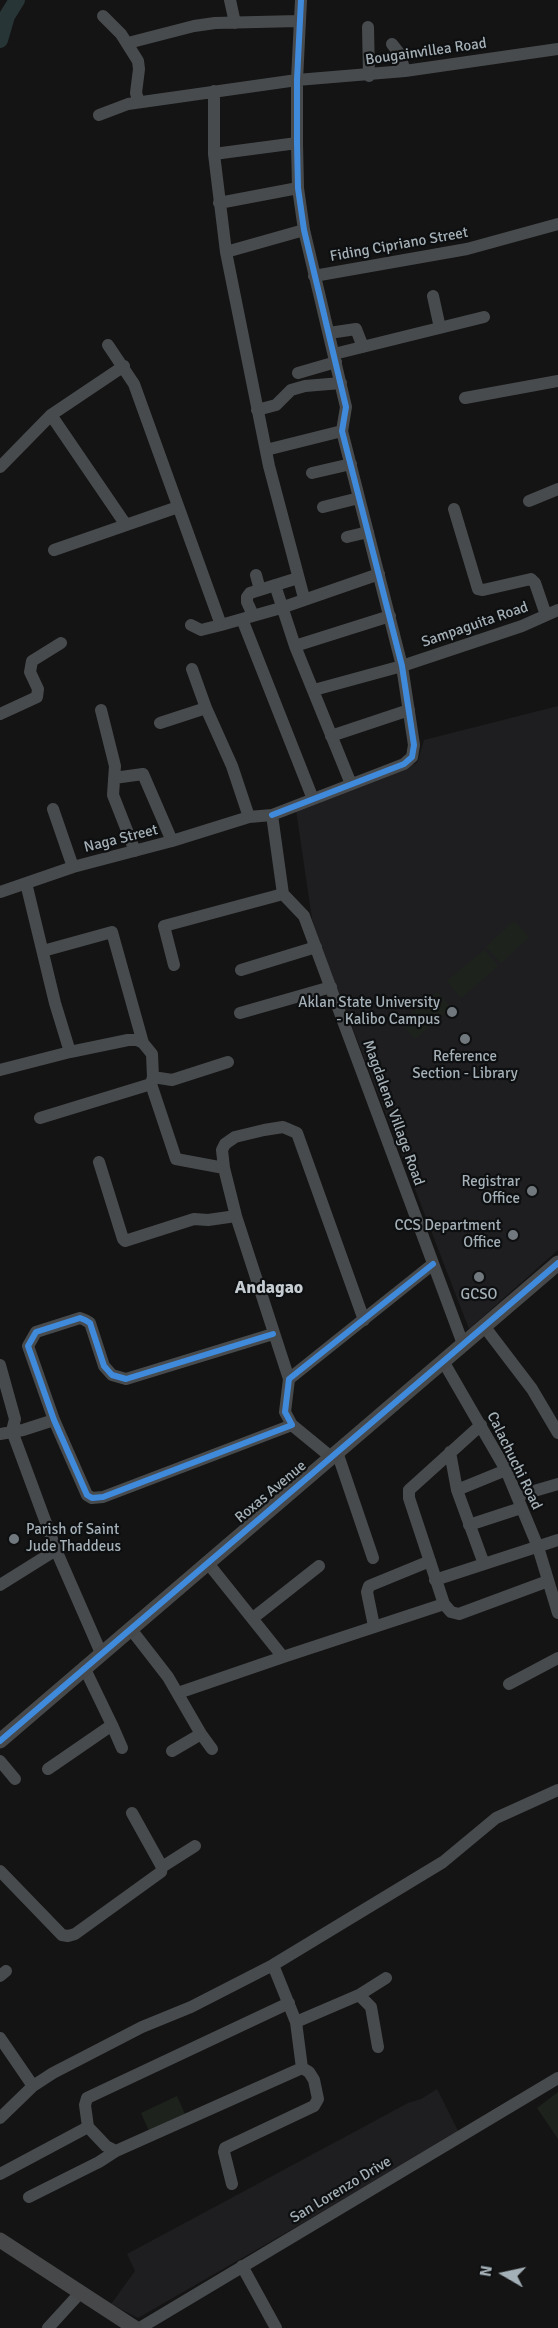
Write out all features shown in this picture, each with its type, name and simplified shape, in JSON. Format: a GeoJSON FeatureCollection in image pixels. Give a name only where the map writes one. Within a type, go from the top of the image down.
{"type":"FeatureCollection","features":[{"type":"Feature","properties":{"kind":"main road","name":"Roxas Avenue"},"geometry":{"type":"LineString","coordinates":[[0,1741],[558,1263]]}},
{"type":"Feature","properties":{"kind":"main road"},"geometry":{"type":"LineString","coordinates":[[0,2240],[135,2328]]}},
{"type":"Feature","properties":{"kind":"street"},"geometry":{"type":"LineString","coordinates":[[230,0],[235,23]]}},
{"type":"Feature","properties":{"kind":"street"},"geometry":{"type":"LineString","coordinates":[[192,669],[206,708],[232,766],[249,817],[272,815],[404,764],[412,757],[414,745],[402,666],[342,431],[346,407],[304,230],[298,188],[297,143],[301,0]]}},
{"type":"Feature","properties":{"kind":"street"},"geometry":{"type":"LineString","coordinates":[[103,16],[128,43],[139,69],[136,93],[139,102]]}},
{"type":"Feature","properties":{"kind":"street"},"geometry":{"type":"LineString","coordinates":[[128,43],[194,26],[299,21]]}},
{"type":"Feature","properties":{"kind":"street"},"geometry":{"type":"LineString","coordinates":[[368,27],[369,76]]}},
{"type":"Feature","properties":{"kind":"street"},"geometry":{"type":"LineString","coordinates":[[392,44],[399,53],[405,71]]}},
{"type":"Feature","properties":{"kind":"street","name":"Bougainvillea Road"},"geometry":{"type":"LineString","coordinates":[[99,116],[139,102],[297,80],[369,76],[558,49]]}},
{"type":"Feature","properties":{"kind":"street"},"geometry":{"type":"LineString","coordinates":[[214,92],[214,154],[226,252],[257,410],[304,598]]}},
{"type":"Feature","properties":{"kind":"street"},"geometry":{"type":"LineString","coordinates":[[214,154],[297,143]]}},
{"type":"Feature","properties":{"kind":"street"},"geometry":{"type":"LineString","coordinates":[[219,203],[298,188]]}},
{"type":"Feature","properties":{"kind":"street","name":"Fiding Cipriano Street"},"geometry":{"type":"LineString","coordinates":[[314,276],[467,249],[558,224]]}},
{"type":"Feature","properties":{"kind":"street"},"geometry":{"type":"LineString","coordinates":[[226,252],[304,230]]}},
{"type":"Feature","properties":{"kind":"street"},"geometry":{"type":"LineString","coordinates":[[433,296],[440,328]]}},
{"type":"Feature","properties":{"kind":"street"},"geometry":{"type":"LineString","coordinates":[[298,373],[363,347],[484,317]]}},
{"type":"Feature","properties":{"kind":"street"},"geometry":{"type":"LineString","coordinates":[[329,333],[356,329],[363,347]]}},
{"type":"Feature","properties":{"kind":"street"},"geometry":{"type":"LineString","coordinates":[[108,345],[134,384],[221,625]]}},
{"type":"Feature","properties":{"kind":"street"},"geometry":{"type":"LineString","coordinates":[[0,467],[51,415],[124,366]]}},
{"type":"Feature","properties":{"kind":"street"},"geometry":{"type":"LineString","coordinates":[[465,398],[558,381]]}},
{"type":"Feature","properties":{"kind":"street"},"geometry":{"type":"LineString","coordinates":[[257,410],[276,405],[291,390],[312,385],[341,383]]}},
{"type":"Feature","properties":{"kind":"street"},"geometry":{"type":"LineString","coordinates":[[51,415],[126,525]]}},
{"type":"Feature","properties":{"kind":"street"},"geometry":{"type":"LineString","coordinates":[[267,450],[342,431]]}},
{"type":"Feature","properties":{"kind":"street"},"geometry":{"type":"LineString","coordinates":[[312,473],[351,464]]}},
{"type":"Feature","properties":{"kind":"street"},"geometry":{"type":"LineString","coordinates":[[529,501],[558,489]]}},
{"type":"Feature","properties":{"kind":"street"},"geometry":{"type":"LineString","coordinates":[[323,507],[359,498]]}},
{"type":"Feature","properties":{"kind":"street"},"geometry":{"type":"LineString","coordinates":[[54,550],[178,507]]}},
{"type":"Feature","properties":{"kind":"street"},"geometry":{"type":"LineString","coordinates":[[454,509],[478,589],[483,590],[531,579],[552,613]]}},
{"type":"Feature","properties":{"kind":"street"},"geometry":{"type":"LineString","coordinates":[[347,537],[368,532]]}},
{"type":"Feature","properties":{"kind":"street"},"geometry":{"type":"LineString","coordinates":[[191,625],[201,630],[221,625],[281,608],[304,598],[379,574]]}},
{"type":"Feature","properties":{"kind":"street"},"geometry":{"type":"LineString","coordinates":[[256,575],[260,590]]}},
{"type":"Feature","properties":{"kind":"street"},"geometry":{"type":"LineString","coordinates":[[298,578],[260,590],[247,597],[248,617],[313,799]]}},
{"type":"Feature","properties":{"kind":"street"},"geometry":{"type":"LineString","coordinates":[[275,585],[295,646],[351,784]]}},
{"type":"Feature","properties":{"kind":"street","name":"Sampaguita Road"},"geometry":{"type":"LineString","coordinates":[[314,690],[402,666],[522,626],[552,613]]}},
{"type":"Feature","properties":{"kind":"street"},"geometry":{"type":"LineString","coordinates":[[295,646],[390,616]]}},
{"type":"Feature","properties":{"kind":"street"},"geometry":{"type":"LineString","coordinates":[[0,714],[38,698],[38,689],[30,672],[32,661],[62,643]]}},
{"type":"Feature","properties":{"kind":"street"},"geometry":{"type":"LineString","coordinates":[[160,723],[206,708]]}},
{"type":"Feature","properties":{"kind":"street"},"geometry":{"type":"LineString","coordinates":[[101,710],[113,756],[113,795],[135,851]]}},
{"type":"Feature","properties":{"kind":"street"},"geometry":{"type":"LineString","coordinates":[[331,736],[409,710]]}},
{"type":"Feature","properties":{"kind":"street"},"geometry":{"type":"LineString","coordinates":[[114,778],[143,774],[172,841]]}},
{"type":"Feature","properties":{"kind":"street"},"geometry":{"type":"LineString","coordinates":[[53,809],[73,867]]}},
{"type":"Feature","properties":{"kind":"street"},"geometry":{"type":"LineString","coordinates":[[174,965],[164,926],[283,894],[272,815]]}},
{"type":"Feature","properties":{"kind":"street","name":"Naga Street"},"geometry":{"type":"LineString","coordinates":[[0,892],[73,867],[172,841],[249,817]]}},
{"type":"Feature","properties":{"kind":"street"},"geometry":{"type":"LineString","coordinates":[[26,883],[55,1003],[70,1052]]}},
{"type":"Feature","properties":{"kind":"street","name":"Magdalena Village Road"},"geometry":{"type":"LineString","coordinates":[[283,894],[304,916],[463,1344]]}},
{"type":"Feature","properties":{"kind":"street"},"geometry":{"type":"LineString","coordinates":[[43,951],[112,932],[143,1043],[152,1054],[152,1080],[176,1159],[224,1168]]}},
{"type":"Feature","properties":{"kind":"street"},"geometry":{"type":"LineString","coordinates":[[241,970],[316,947]]}},
{"type":"Feature","properties":{"kind":"street"},"geometry":{"type":"LineString","coordinates":[[240,1013],[331,987]]}},
{"type":"Feature","properties":{"kind":"street"},"geometry":{"type":"LineString","coordinates":[[0,1070],[128,1040],[143,1043]]}},
{"type":"Feature","properties":{"kind":"street"},"geometry":{"type":"LineString","coordinates":[[40,1118],[152,1080],[172,1080],[228,1062]]}},
{"type":"Feature","properties":{"kind":"street"},"geometry":{"type":"LineString","coordinates":[[364,1320],[297,1133],[283,1127],[235,1137],[225,1144],[222,1150],[224,1168],[236,1216],[289,1379],[285,1412],[292,1425],[334,1454],[373,1558]]}},
{"type":"Feature","properties":{"kind":"street"},"geometry":{"type":"LineString","coordinates":[[99,1162],[125,1241],[194,1219],[207,1220],[236,1216]]}},
{"type":"Feature","properties":{"kind":"street"},"geometry":{"type":"LineString","coordinates":[[289,1379],[434,1264]]}},
{"type":"Feature","properties":{"kind":"street"},"geometry":{"type":"LineString","coordinates":[[273,1334],[126,1379],[112,1375],[104,1366],[90,1323],[80,1318],[36,1332],[28,1346],[54,1420],[84,1491],[92,1498],[292,1425]]}},
{"type":"Feature","properties":{"kind":"street"},"geometry":{"type":"LineString","coordinates":[[484,1326],[532,1389],[558,1433]]}},
{"type":"Feature","properties":{"kind":"street","name":"Calachuchi Road"},"geometry":{"type":"LineString","coordinates":[[443,1361],[506,1470],[552,1585],[558,1614]]}},
{"type":"Feature","properties":{"kind":"street"},"geometry":{"type":"LineString","coordinates":[[0,1365],[15,1419],[6,1432]]}},
{"type":"Feature","properties":{"kind":"street"},"geometry":{"type":"LineString","coordinates":[[6,1432],[54,1420]]}},
{"type":"Feature","properties":{"kind":"street"},"geometry":{"type":"LineString","coordinates":[[481,1425],[411,1487],[408,1494],[444,1604],[452,1612],[459,1614],[552,1585]]}},
{"type":"Feature","properties":{"kind":"street"},"geometry":{"type":"LineString","coordinates":[[6,1432],[100,1653]]}},
{"type":"Feature","properties":{"kind":"street"},"geometry":{"type":"LineString","coordinates":[[450,1452],[457,1490],[484,1564]]}},
{"type":"Feature","properties":{"kind":"street"},"geometry":{"type":"LineString","coordinates":[[457,1490],[506,1470]]}},
{"type":"Feature","properties":{"kind":"street"},"geometry":{"type":"LineString","coordinates":[[470,1525],[558,1484]]}},
{"type":"Feature","properties":{"kind":"street"},"geometry":{"type":"LineString","coordinates":[[435,1580],[558,1540]]}},
{"type":"Feature","properties":{"kind":"street"},"geometry":{"type":"LineString","coordinates":[[0,1585],[56,1551]]}},
{"type":"Feature","properties":{"kind":"street"},"geometry":{"type":"LineString","coordinates":[[207,1562],[283,1657]]}},
{"type":"Feature","properties":{"kind":"street"},"geometry":{"type":"LineString","coordinates":[[374,1626],[369,1586],[429,1562]]}},
{"type":"Feature","properties":{"kind":"street"},"geometry":{"type":"LineString","coordinates":[[253,1618],[319,1566]]}},
{"type":"Feature","properties":{"kind":"street"},"geometry":{"type":"LineString","coordinates":[[178,1693],[444,1604]]}},
{"type":"Feature","properties":{"kind":"street"},"geometry":{"type":"LineString","coordinates":[[130,1628],[168,1677],[212,1749]]}},
{"type":"Feature","properties":{"kind":"street"},"geometry":{"type":"LineString","coordinates":[[509,1684],[558,1658]]}},
{"type":"Feature","properties":{"kind":"street"},"geometry":{"type":"LineString","coordinates":[[84,1667],[122,1748]]}},
{"type":"Feature","properties":{"kind":"street"},"geometry":{"type":"LineString","coordinates":[[48,1769],[112,1725]]}},
{"type":"Feature","properties":{"kind":"street"},"geometry":{"type":"LineString","coordinates":[[172,1751],[201,1734]]}},
{"type":"Feature","properties":{"kind":"street"},"geometry":{"type":"LineString","coordinates":[[0,1761],[15,1779]]}},
{"type":"Feature","properties":{"kind":"street"},"geometry":{"type":"LineString","coordinates":[[0,2118],[33,2086],[87,2054],[142,2027],[191,2007],[273,1965],[443,1862],[496,1818],[558,1790]]}},
{"type":"Feature","properties":{"kind":"street"},"geometry":{"type":"LineString","coordinates":[[132,1813],[162,1867]]}},
{"type":"Feature","properties":{"kind":"street"},"geometry":{"type":"LineString","coordinates":[[0,1870],[62,1935],[68,1936],[75,1934],[159,1874],[162,1867],[195,1846]]}},
{"type":"Feature","properties":{"kind":"street"},"geometry":{"type":"LineString","coordinates":[[273,1965],[296,2022],[302,2068]]}},
{"type":"Feature","properties":{"kind":"street"},"geometry":{"type":"LineString","coordinates":[[296,2022],[359,1995],[386,1978]]}},
{"type":"Feature","properties":{"kind":"street"},"geometry":{"type":"LineString","coordinates":[[359,1995],[371,2007],[378,2047]]}},
{"type":"Feature","properties":{"kind":"street"},"geometry":{"type":"LineString","coordinates":[[116,2151],[106,2146],[88,2127],[85,2105],[87,2098],[289,2003]]}},
{"type":"Feature","properties":{"kind":"street"},"geometry":{"type":"LineString","coordinates":[[0,2038],[33,2086]]}},
{"type":"Feature","properties":{"kind":"street"},"geometry":{"type":"LineString","coordinates":[[28,2197],[99,2163],[116,2151],[302,2068]]}},
{"type":"Feature","properties":{"kind":"street"},"geometry":{"type":"LineString","coordinates":[[232,2184],[225,2148],[317,2103],[314,2080],[309,2072],[302,2068]]}},
{"type":"Feature","properties":{"kind":"street","name":"San Lorenzo Drive"},"geometry":{"type":"LineString","coordinates":[[140,2328],[558,2078]]}},
{"type":"Feature","properties":{"kind":"street"},"geometry":{"type":"LineString","coordinates":[[0,2174],[88,2127]]}},
{"type":"Feature","properties":{"kind":"street"},"geometry":{"type":"LineString","coordinates":[[242,2266],[276,2328]]}},
{"type":"Feature","properties":{"kind":"street"},"geometry":{"type":"LineString","coordinates":[[48,2328],[80,2293]]}},
{"type":"Feature","properties":{"kind":"shaded area","name":"Aklan State University - Kalibo Campus"},"geometry":{"type":"Polygon","coordinates":[[[558,706],[558,1250],[469,1329],[317,936],[312,919],[296,810],[417,763],[424,740],[558,706]]]}},
{"type":"Feature","properties":{"kind":"shaded area"},"geometry":{"type":"Polygon","coordinates":[[[514,921],[529,937],[501,963],[486,947],[514,921]]]}},
{"type":"Feature","properties":{"kind":"shaded area"},"geometry":{"type":"Polygon","coordinates":[[[484,950],[498,966],[461,998],[447,981],[484,950]]]}},
{"type":"Feature","properties":{"kind":"shaded area"},"geometry":{"type":"Polygon","coordinates":[[[437,992],[451,1008],[415,1039],[401,1023],[437,992]]]}},
{"type":"Feature","properties":{"kind":"shaded area"},"geometry":{"type":"Polygon","coordinates":[[[437,2089],[459,2133],[138,2318],[111,2304],[135,2271],[127,2254],[437,2089]]]}},
{"type":"Feature","properties":{"kind":"shaded area"},"geometry":{"type":"Polygon","coordinates":[[[558,2092],[558,2139],[537,2108],[558,2092]]]}},
{"type":"Feature","properties":{"kind":"shaded area"},"geometry":{"type":"Polygon","coordinates":[[[177,2096],[185,2114],[149,2131],[141,2113],[177,2096]]]}},
{"type":"Feature","properties":{"kind":"waterway"},"geometry":{"type":"LineString","coordinates":[[0,40],[7,16],[17,0]]}},
{"type":"Feature","properties":{"kind":"cycle path"},"geometry":{"type":"LineString","coordinates":[[272,815],[404,764],[412,757],[414,745],[402,666],[342,431],[346,407],[304,230],[298,188],[297,143],[301,0]]}},
{"type":"Feature","properties":{"kind":"cycle path"},"geometry":{"type":"LineString","coordinates":[[0,1741],[558,1263]]}},
{"type":"Feature","properties":{"kind":"cycle path"},"geometry":{"type":"LineString","coordinates":[[273,1334],[126,1379],[112,1375],[104,1366],[90,1323],[85,1320],[80,1318],[36,1332],[28,1346],[54,1420],[87,1495],[92,1498],[103,1497],[292,1425],[285,1412],[289,1379],[433,1264]]}},
{"type":"Feature","properties":{"kind":"place","name":"Aklan State University - Kalibo Campus"},"geometry":{"type":"Point","coordinates":[452,1012]}},
{"type":"Feature","properties":{"kind":"place","name":"Reference Section - Library"},"geometry":{"type":"Point","coordinates":[465,1039]}},
{"type":"Feature","properties":{"kind":"place","name":"Registrar Office"},"geometry":{"type":"Point","coordinates":[532,1191]}},
{"type":"Feature","properties":{"kind":"place","name":"CCS Department Office"},"geometry":{"type":"Point","coordinates":[513,1235]}},
{"type":"Feature","properties":{"kind":"place","name":"GCSO"},"geometry":{"type":"Point","coordinates":[479,1277]}},
{"type":"Feature","properties":{"kind":"place","name":"Parish of Saint Jude Thaddeus"},"geometry":{"type":"Point","coordinates":[14,1539]}},
{"type":"Feature","properties":{"kind":"district","name":"Andagao"},"geometry":{"type":"Point","coordinates":[269,1288]}}]}
